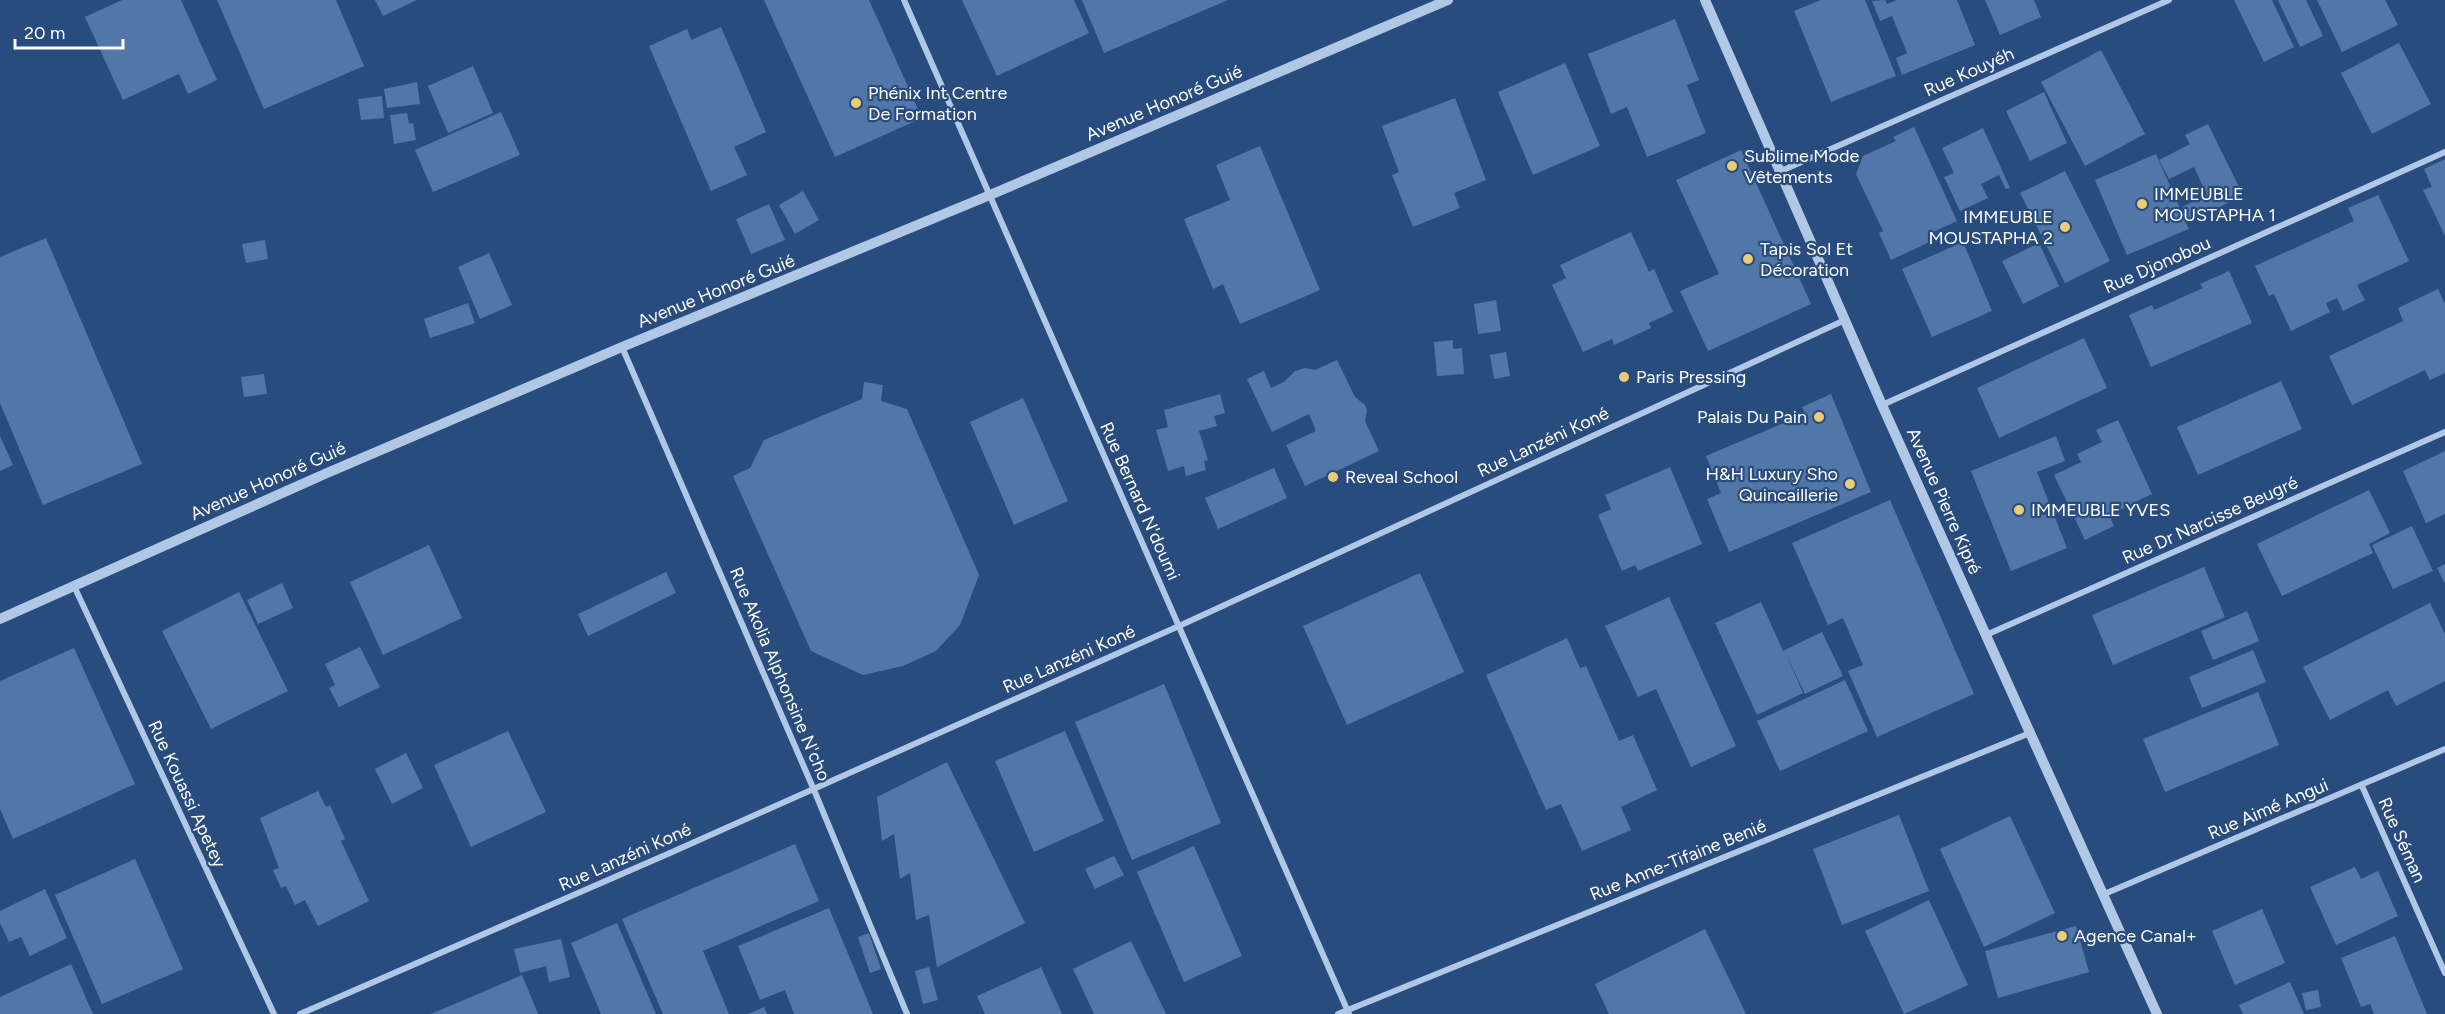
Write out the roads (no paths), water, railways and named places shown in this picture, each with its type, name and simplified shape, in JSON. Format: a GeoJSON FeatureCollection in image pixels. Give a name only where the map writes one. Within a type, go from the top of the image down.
{"type":"FeatureCollection","features":[{"type":"Feature","properties":{"kind":"street","name":"Rue Bernard N'doumi"},"geometry":{"type":"LineString","coordinates":[[904,0],[1348,1012]]}},
{"type":"Feature","properties":{"kind":"street","name":"Avenue Honoré Guié"},"geometry":{"type":"LineString","coordinates":[[0,619],[327,473],[1448,0]]}},
{"type":"Feature","properties":{"kind":"street","name":"Avenue Pierre Kipré"},"geometry":{"type":"LineString","coordinates":[[1705,0],[1882,405],[2157,1014]]}},
{"type":"Feature","properties":{"kind":"street","name":"Rue Kouyéh"},"geometry":{"type":"LineString","coordinates":[[1781,171],[2169,0]]}},
{"type":"Feature","properties":{"kind":"street","name":"Rue Djonobou"},"geometry":{"type":"LineString","coordinates":[[1882,405],[2445,152]]}},
{"type":"Feature","properties":{"kind":"street","name":"Rue Lanzéni Koné"},"geometry":{"type":"LineString","coordinates":[[300,1014],[814,790],[1179,626],[1845,320]]}},
{"type":"Feature","properties":{"kind":"street","name":"Rue Akolia Alphonsine N'cho"},"geometry":{"type":"LineString","coordinates":[[622,347],[814,790],[908,1014]]}},
{"type":"Feature","properties":{"kind":"street","name":"Rue Dr Narcisse Beugré"},"geometry":{"type":"LineString","coordinates":[[1986,635],[2445,432]]}},
{"type":"Feature","properties":{"kind":"street","name":"Rue Kouassi Apetey"},"geometry":{"type":"LineString","coordinates":[[74,586],[274,1014]]}},
{"type":"Feature","properties":{"kind":"street","name":"Rue Anne-Tifaine Benié"},"geometry":{"type":"LineString","coordinates":[[1338,1014],[1348,1012],[2030,733]]}},
{"type":"Feature","properties":{"kind":"street","name":"Rue Aimé Angui"},"geometry":{"type":"LineString","coordinates":[[2102,895],[2445,749]]}},
{"type":"Feature","properties":{"kind":"street","name":"Rue Séman"},"geometry":{"type":"LineString","coordinates":[[2362,786],[2445,973]]}},
{"type":"Feature","properties":{"kind":"place","name":"Phénix Int Centre De Formation"},"geometry":{"type":"Point","coordinates":[856,103]}},
{"type":"Feature","properties":{"kind":"place","name":"Sublime Mode Vêtements"},"geometry":{"type":"Point","coordinates":[1732,166]}},
{"type":"Feature","properties":{"kind":"place","name":"IMMEUBLE MOUSTAPHA 1"},"geometry":{"type":"Point","coordinates":[2142,204]}},
{"type":"Feature","properties":{"kind":"place","name":"IMMEUBLE MOUSTAPHA 2"},"geometry":{"type":"Point","coordinates":[2065,227]}},
{"type":"Feature","properties":{"kind":"place","name":"Tapis Sol Et Décoration"},"geometry":{"type":"Point","coordinates":[1748,259]}},
{"type":"Feature","properties":{"kind":"place","name":"Paris Pressing"},"geometry":{"type":"Point","coordinates":[1624,377]}},
{"type":"Feature","properties":{"kind":"place","name":"Palais Du Pain"},"geometry":{"type":"Point","coordinates":[1819,417]}},
{"type":"Feature","properties":{"kind":"place","name":"Reveal School"},"geometry":{"type":"Point","coordinates":[1333,477]}},
{"type":"Feature","properties":{"kind":"place","name":"H&H Luxury Sho Quincaillerie"},"geometry":{"type":"Point","coordinates":[1850,484]}},
{"type":"Feature","properties":{"kind":"place","name":"IMMEUBLE YVES"},"geometry":{"type":"Point","coordinates":[2019,510]}},
{"type":"Feature","properties":{"kind":"place","name":"Agence Canal+"},"geometry":{"type":"Point","coordinates":[2062,936]}}]}
